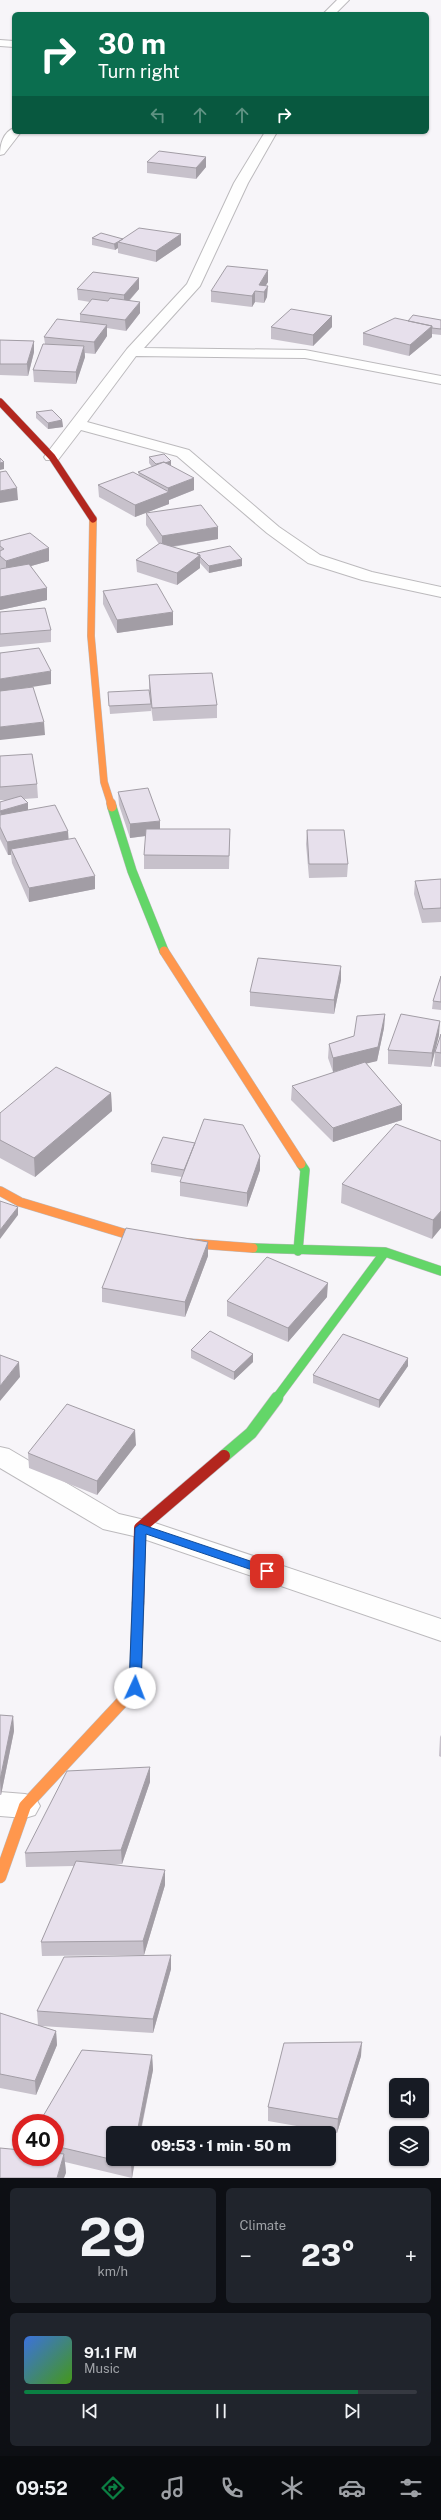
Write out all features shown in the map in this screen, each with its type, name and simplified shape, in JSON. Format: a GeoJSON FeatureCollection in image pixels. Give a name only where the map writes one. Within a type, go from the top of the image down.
{"type":"FeatureCollection","features":[{"type":"Feature","properties":{"kind":"street"},"geometry":{"type":"LineString","coordinates":[[331,12],[343,0]]}},
{"type":"Feature","properties":{"kind":"street"},"geometry":{"type":"LineString","coordinates":[[0,43],[12,44]]}},
{"type":"Feature","properties":{"kind":"street"},"geometry":{"type":"LineString","coordinates":[[0,151],[13,134]]}},
{"type":"Feature","properties":{"kind":"street"},"geometry":{"type":"LineString","coordinates":[[52,457],[132,352],[193,286],[241,183],[270,134]]}},
{"type":"Feature","properties":{"kind":"street"},"geometry":{"type":"LineString","coordinates":[[132,352],[305,354],[441,380]]}},
{"type":"Feature","properties":{"kind":"street"},"geometry":{"type":"LineString","coordinates":[[0,402],[52,457],[94,521],[91,636],[104,782],[132,870],[167,959],[305,1170],[298,1251]]}},
{"type":"Feature","properties":{"kind":"street"},"geometry":{"type":"LineString","coordinates":[[77,424],[183,453],[272,530],[314,559],[368,576],[441,592]]}},
{"type":"Feature","properties":{"kind":"street"},"geometry":{"type":"LineString","coordinates":[[0,1191],[20,1202],[146,1240],[298,1251],[385,1252],[441,1271]]}},
{"type":"Feature","properties":{"kind":"street"},"geometry":{"type":"LineString","coordinates":[[0,1877],[12,1805],[135,1688],[140,1528],[251,1433],[385,1252]]}},
{"type":"Feature","properties":{"kind":"street"},"geometry":{"type":"LineString","coordinates":[[0,1456],[112,1522],[140,1528],[441,1630]]}},
{"type":"Feature","properties":{"kind":"building"},"geometry":{"type":"Polygon","coordinates":[[[159,151],[206,157],[196,168],[147,162],[159,151]]]}},
{"type":"Feature","properties":{"kind":"building"},"geometry":{"type":"Polygon","coordinates":[[[139,228],[181,234],[156,251],[118,242],[139,228]]]}},
{"type":"Feature","properties":{"kind":"building"},"geometry":{"type":"Polygon","coordinates":[[[101,233],[123,239],[114,244],[92,238],[101,233]]]}},
{"type":"Feature","properties":{"kind":"building"},"geometry":{"type":"Polygon","coordinates":[[[227,266],[268,270],[259,285],[268,286],[264,292],[255,291],[252,296],[211,291],[227,266]]]}},
{"type":"Feature","properties":{"kind":"building"},"geometry":{"type":"Polygon","coordinates":[[[93,272],[139,278],[124,295],[77,289],[93,272]]]}},
{"type":"Feature","properties":{"kind":"building"},"geometry":{"type":"Polygon","coordinates":[[[110,298],[140,302],[125,320],[80,314],[92,299],[108,301],[110,298]]]}},
{"type":"Feature","properties":{"kind":"building"},"geometry":{"type":"Polygon","coordinates":[[[291,309],[332,316],[313,335],[271,327],[291,309]]]}},
{"type":"Feature","properties":{"kind":"building"},"geometry":{"type":"Polygon","coordinates":[[[413,315],[441,320],[441,329],[408,321],[413,315]]]}},
{"type":"Feature","properties":{"kind":"building"},"geometry":{"type":"Polygon","coordinates":[[[395,318],[432,326],[410,345],[363,333],[395,318]]]}},
{"type":"Feature","properties":{"kind":"building"},"geometry":{"type":"Polygon","coordinates":[[[57,319],[107,325],[94,342],[44,337],[57,319]]]}},
{"type":"Feature","properties":{"kind":"building"},"geometry":{"type":"Polygon","coordinates":[[[0,340],[34,341],[27,364],[0,364],[0,340]]]}},
{"type":"Feature","properties":{"kind":"building"},"geometry":{"type":"Polygon","coordinates":[[[43,344],[84,346],[76,372],[33,370],[43,344]]]}},
{"type":"Feature","properties":{"kind":"building"},"geometry":{"type":"Polygon","coordinates":[[[52,410],[62,420],[48,423],[36,412],[52,410]]]}},
{"type":"Feature","properties":{"kind":"building"},"geometry":{"type":"Polygon","coordinates":[[[164,454],[171,461],[156,464],[149,457],[164,454]]]}},
{"type":"Feature","properties":{"kind":"building"},"geometry":{"type":"Polygon","coordinates":[[[164,462],[194,478],[168,488],[138,472],[164,462]]]}},
{"type":"Feature","properties":{"kind":"building"},"geometry":{"type":"Polygon","coordinates":[[[6,471],[17,488],[0,491],[0,472],[6,471]]]}},
{"type":"Feature","properties":{"kind":"building"},"geometry":{"type":"Polygon","coordinates":[[[133,472],[169,492],[135,505],[98,485],[133,472]]]}},
{"type":"Feature","properties":{"kind":"building"},"geometry":{"type":"Polygon","coordinates":[[[201,505],[218,527],[162,536],[146,513],[201,505]]]}},
{"type":"Feature","properties":{"kind":"building"},"geometry":{"type":"Polygon","coordinates":[[[30,533],[49,548],[6,561],[0,556],[0,551],[4,549],[0,546],[0,541],[30,533]]]}},
{"type":"Feature","properties":{"kind":"building"},"geometry":{"type":"Polygon","coordinates":[[[160,543],[200,555],[177,573],[136,560],[160,543]]]}},
{"type":"Feature","properties":{"kind":"building"},"geometry":{"type":"Polygon","coordinates":[[[230,546],[242,559],[209,566],[197,553],[230,546]]]}},
{"type":"Feature","properties":{"kind":"building"},"geometry":{"type":"Polygon","coordinates":[[[29,564],[47,588],[0,597],[0,569],[29,564]]]}},
{"type":"Feature","properties":{"kind":"building"},"geometry":{"type":"Polygon","coordinates":[[[157,584],[173,612],[117,620],[103,591],[157,584]]]}},
{"type":"Feature","properties":{"kind":"building"},"geometry":{"type":"Polygon","coordinates":[[[45,608],[51,630],[0,634],[0,612],[45,608]]]}},
{"type":"Feature","properties":{"kind":"building"},"geometry":{"type":"Polygon","coordinates":[[[39,648],[51,671],[0,679],[0,653],[39,648]]]}},
{"type":"Feature","properties":{"kind":"building"},"geometry":{"type":"Polygon","coordinates":[[[212,673],[217,705],[152,708],[149,675],[212,673]]]}},
{"type":"Feature","properties":{"kind":"building"},"geometry":{"type":"Polygon","coordinates":[[[33,687],[44,722],[0,727],[0,691],[33,687]]]}},
{"type":"Feature","properties":{"kind":"building"},"geometry":{"type":"Polygon","coordinates":[[[149,690],[151,704],[109,706],[108,692],[149,690]]]}},
{"type":"Feature","properties":{"kind":"building"},"geometry":{"type":"Polygon","coordinates":[[[32,754],[37,784],[0,787],[0,756],[32,754]]]}},
{"type":"Feature","properties":{"kind":"building"},"geometry":{"type":"Polygon","coordinates":[[[148,788],[160,821],[130,824],[118,792],[148,788]]]}},
{"type":"Feature","properties":{"kind":"building"},"geometry":{"type":"Polygon","coordinates":[[[21,796],[28,803],[0,811],[0,802],[21,796]]]}},
{"type":"Feature","properties":{"kind":"building"},"geometry":{"type":"Polygon","coordinates":[[[55,805],[68,831],[7,842],[0,827],[0,815],[55,805]]]}},
{"type":"Feature","properties":{"kind":"building"},"geometry":{"type":"Polygon","coordinates":[[[146,829],[230,829],[229,856],[144,855],[146,829]]]}},
{"type":"Feature","properties":{"kind":"building"},"geometry":{"type":"Polygon","coordinates":[[[307,830],[344,830],[348,864],[309,864],[307,830]]]}},
{"type":"Feature","properties":{"kind":"building"},"geometry":{"type":"Polygon","coordinates":[[[75,838],[95,876],[29,888],[11,849],[75,838]]]}},
{"type":"Feature","properties":{"kind":"building"},"geometry":{"type":"Polygon","coordinates":[[[441,879],[441,908],[423,909],[415,881],[441,879]]]}},
{"type":"Feature","properties":{"kind":"building"},"geometry":{"type":"Polygon","coordinates":[[[258,958],[341,966],[334,1000],[250,992],[258,958]]]}},
{"type":"Feature","properties":{"kind":"building"},"geometry":{"type":"Polygon","coordinates":[[[441,976],[441,1002],[433,1001],[441,976]]]}},
{"type":"Feature","properties":{"kind":"building"},"geometry":{"type":"Polygon","coordinates":[[[385,1014],[378,1047],[333,1058],[329,1044],[354,1036],[357,1016],[385,1014]]]}},
{"type":"Feature","properties":{"kind":"building"},"geometry":{"type":"Polygon","coordinates":[[[401,1014],[440,1021],[432,1053],[388,1050],[401,1014]]]}},
{"type":"Feature","properties":{"kind":"building"},"geometry":{"type":"Polygon","coordinates":[[[441,1034],[441,1053],[435,1052],[441,1034]]]}},
{"type":"Feature","properties":{"kind":"building"},"geometry":{"type":"Polygon","coordinates":[[[365,1062],[402,1105],[333,1128],[292,1086],[365,1062]]]}},
{"type":"Feature","properties":{"kind":"building"},"geometry":{"type":"Polygon","coordinates":[[[56,1067],[111,1093],[34,1158],[0,1140],[0,1113],[56,1067]]]}},
{"type":"Feature","properties":{"kind":"building"},"geometry":{"type":"Polygon","coordinates":[[[204,1119],[243,1125],[260,1156],[247,1193],[180,1182],[204,1119]]]}},
{"type":"Feature","properties":{"kind":"building"},"geometry":{"type":"Polygon","coordinates":[[[396,1124],[441,1141],[441,1211],[433,1220],[342,1184],[396,1124]]]}},
{"type":"Feature","properties":{"kind":"building"},"geometry":{"type":"Polygon","coordinates":[[[163,1137],[195,1143],[184,1170],[151,1164],[163,1137]]]}},
{"type":"Feature","properties":{"kind":"building"},"geometry":{"type":"Polygon","coordinates":[[[0,1201],[18,1207],[0,1230],[0,1201]]]}},
{"type":"Feature","properties":{"kind":"building"},"geometry":{"type":"Polygon","coordinates":[[[126,1228],[208,1242],[185,1302],[102,1288],[126,1228]]]}},
{"type":"Feature","properties":{"kind":"building"},"geometry":{"type":"Polygon","coordinates":[[[267,1257],[328,1283],[288,1328],[227,1301],[267,1257]]]}},
{"type":"Feature","properties":{"kind":"building"},"geometry":{"type":"Polygon","coordinates":[[[210,1331],[253,1354],[234,1372],[191,1350],[210,1331]]]}},
{"type":"Feature","properties":{"kind":"building"},"geometry":{"type":"Polygon","coordinates":[[[343,1334],[408,1358],[379,1400],[313,1375],[343,1334]]]}},
{"type":"Feature","properties":{"kind":"building"},"geometry":{"type":"Polygon","coordinates":[[[0,1355],[19,1362],[0,1386],[0,1355]]]}},
{"type":"Feature","properties":{"kind":"building"},"geometry":{"type":"Polygon","coordinates":[[[67,1404],[135,1430],[97,1481],[28,1453],[67,1404]]]}},
{"type":"Feature","properties":{"kind":"building"},"geometry":{"type":"Polygon","coordinates":[[[0,1715],[13,1716],[0,1780],[0,1715]]]}},
{"type":"Feature","properties":{"kind":"building"},"geometry":{"type":"Polygon","coordinates":[[[150,1767],[121,1850],[25,1853],[67,1771],[150,1767]]]}},
{"type":"Feature","properties":{"kind":"building"},"geometry":{"type":"Polygon","coordinates":[[[76,1861],[165,1870],[143,1941],[41,1942],[76,1861]]]}},
{"type":"Feature","properties":{"kind":"building"},"geometry":{"type":"Polygon","coordinates":[[[171,1955],[153,2019],[37,2011],[64,1957],[171,1955]]]}},
{"type":"Feature","properties":{"kind":"building"},"geometry":{"type":"Polygon","coordinates":[[[0,2013],[56,2031],[35,2081],[0,2074],[0,2013]]]}},
{"type":"Feature","properties":{"kind":"building"},"geometry":{"type":"Polygon","coordinates":[[[362,2042],[338,2119],[268,2107],[284,2043],[362,2042]]]}},
{"type":"Feature","properties":{"kind":"building"},"geometry":{"type":"Polygon","coordinates":[[[82,2050],[152,2055],[138,2126],[106,2126],[106,2158],[64,2148],[64,2114],[44,2114],[82,2050]]]}},
{"type":"Feature","properties":{"kind":"building"},"geometry":{"type":"Polygon","coordinates":[[[0,2148],[12,2149],[12,2166],[60,2166],[57,2178],[0,2178],[0,2148]]]}},
{"type":"Feature","properties":{"kind":"traffic: fast"},"geometry":{"type":"LineString","coordinates":[[112,807],[132,871],[164,951]]}},
{"type":"Feature","properties":{"kind":"traffic: fast"},"geometry":{"type":"LineString","coordinates":[[298,1251],[305,1170],[301,1164]]}},
{"type":"Feature","properties":{"kind":"traffic: fast"},"geometry":{"type":"LineString","coordinates":[[253,1248],[298,1251],[385,1252],[441,1271]]}},
{"type":"Feature","properties":{"kind":"traffic: fast"},"geometry":{"type":"LineString","coordinates":[[224,1456],[251,1433],[385,1252]]}},
{"type":"Feature","properties":{"kind":"traffic: slow"},"geometry":{"type":"LineString","coordinates":[[93,519],[91,636],[104,782],[112,807]]}},
{"type":"Feature","properties":{"kind":"traffic: slow"},"geometry":{"type":"LineString","coordinates":[[164,951],[301,1164]]}},
{"type":"Feature","properties":{"kind":"traffic: slow"},"geometry":{"type":"LineString","coordinates":[[0,1191],[20,1202],[146,1240],[253,1248]]}},
{"type":"Feature","properties":{"kind":"traffic: slow"},"geometry":{"type":"LineString","coordinates":[[0,1877],[25,1806],[135,1688],[138,1603]]}},
{"type":"Feature","properties":{"kind":"traffic: jam"},"geometry":{"type":"LineString","coordinates":[[0,402],[52,457],[93,519]]}},
{"type":"Feature","properties":{"kind":"traffic: jam"},"geometry":{"type":"LineString","coordinates":[[138,1603],[140,1528],[224,1456]]}},
{"type":"Feature","properties":{"kind":"route"},"geometry":{"type":"LineString","coordinates":[[135,1688],[140,1528],[267,1571]]}}]}
